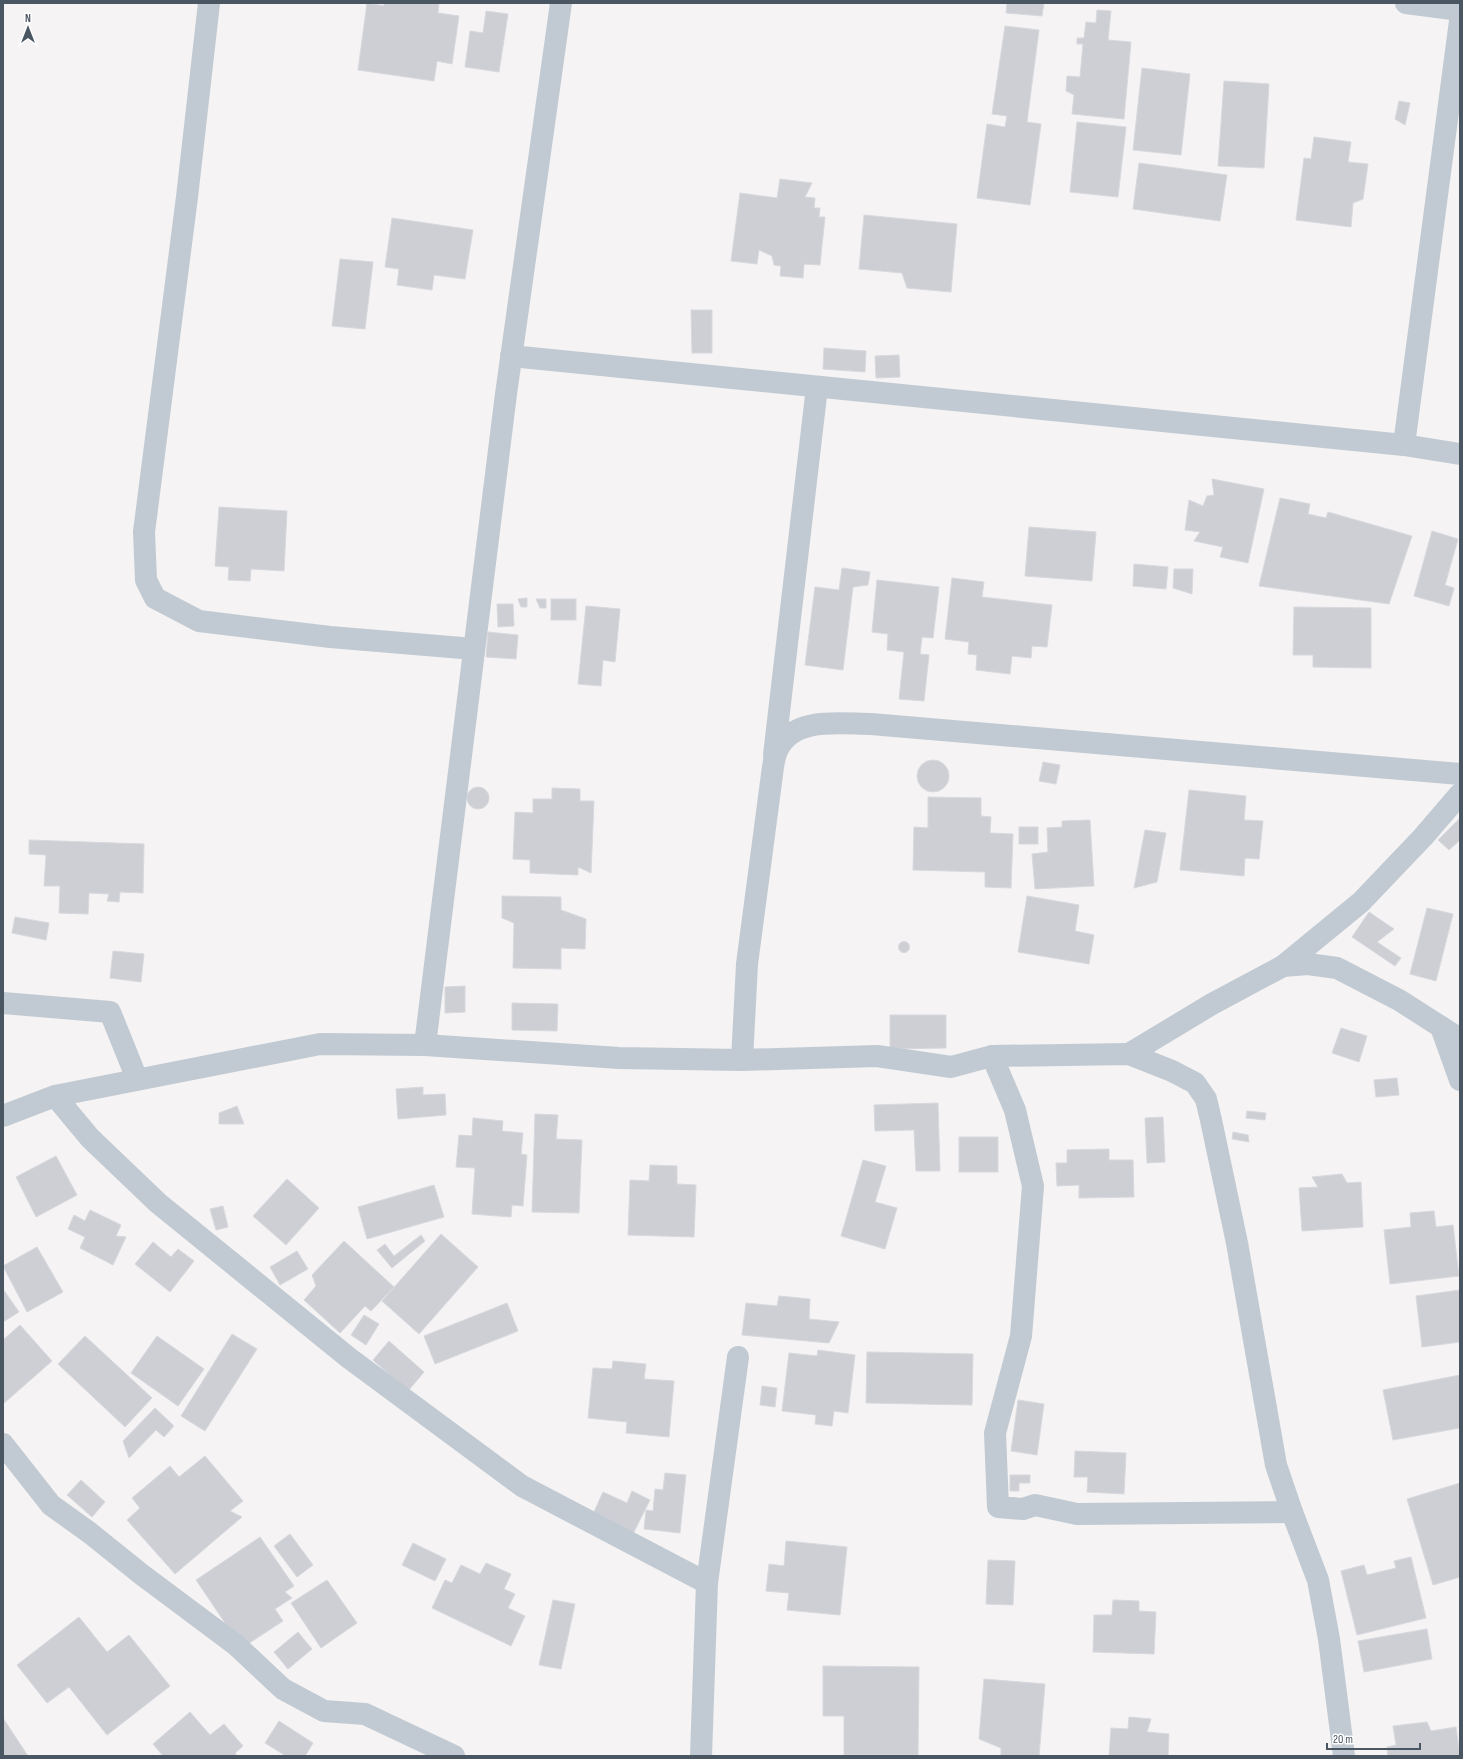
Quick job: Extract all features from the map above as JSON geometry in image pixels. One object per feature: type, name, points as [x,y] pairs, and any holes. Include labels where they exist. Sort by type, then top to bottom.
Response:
[{"type":"street","points":[[209,3],[187,197],[144,532],[146,580],[155,598],[199,621],[330,637],[474,648]]},
{"type":"street","points":[[425,1045],[511,356],[561,3]]},
{"type":"street","points":[[1406,3],[1460,10]]},
{"type":"street","points":[[1404,445],[1460,21]]},
{"type":"street","points":[[511,356],[1404,445],[1460,454]]},
{"type":"street","points":[[742,1060],[747,964],[773,767],[817,387]]},
{"type":"street","points":[[773,767],[778,749],[783,742],[799,729],[824,724],[855,724],[1460,774]]},
{"type":"street","points":[[1129,1054],[1212,1004],[1283,966],[1361,902],[1423,837],[1460,794]]},
{"type":"street","points":[[1283,966],[1308,964],[1337,968],[1399,1000],[1460,1039]]},
{"type":"street","points":[[3,1003],[110,1012],[137,1079]]},
{"type":"street","points":[[1441,1027],[1460,1080]]},
{"type":"street","points":[[3,1116],[55,1096],[320,1044],[425,1045],[619,1058],[742,1060],[877,1056],[950,1067],[992,1056],[1129,1054],[1172,1071],[1195,1083],[1206,1099],[1238,1243],[1276,1465],[1318,1580],[1329,1639],[1344,1756]]},
{"type":"street","points":[[992,1056],[1015,1110],[1033,1186],[1021,1336],[995,1433],[998,1507],[1023,1509],[1035,1505],[1077,1514],[1292,1512]]},
{"type":"street","points":[[55,1096],[90,1138],[158,1203],[349,1358],[522,1486],[707,1583]]},
{"type":"street","points":[[701,1756],[707,1583],[738,1357]]},
{"type":"street","points":[[3,1444],[51,1505],[90,1532],[141,1574],[236,1645],[284,1689],[324,1711],[365,1714],[454,1756]]},
{"type":"building","points":[[367,3],[384,6],[384,3],[439,3],[438,13],[459,16],[452,64],[437,61],[434,81],[358,70]]},
{"type":"building","points":[[1007,3],[1044,3],[1042,16],[1006,13]]},
{"type":"building","points":[[1097,10],[1111,11],[1108,40],[1131,42],[1124,119],[1072,114],[1074,95],[1066,91],[1067,76],[1080,77],[1083,44],[1077,44],[1077,38],[1084,38],[1086,22],[1096,23]]},
{"type":"building","points":[[486,11],[508,14],[499,72],[465,67],[470,31],[483,33]]},
{"type":"building","points":[[1005,26],[1039,30],[1027,122],[1041,124],[1030,205],[977,198],[987,124],[1005,127],[1007,116],[992,114]]},
{"type":"building","points":[[1142,68],[1190,74],[1181,155],[1133,150]]},
{"type":"building","points":[[1224,81],[1269,84],[1264,168],[1218,166]]},
{"type":"building","points":[[1399,101],[1410,103],[1405,125],[1395,119]]},
{"type":"building","points":[[1077,122],[1126,127],[1118,197],[1070,192]]},
{"type":"building","points":[[1314,137],[1351,142],[1348,162],[1368,164],[1363,199],[1353,203],[1351,227],[1296,220],[1304,158],[1311,159]]},
{"type":"building","points":[[1139,163],[1227,175],[1220,221],[1133,209]]},
{"type":"building","points":[[780,179],[812,183],[805,197],[815,198],[814,208],[820,208],[819,217],[825,217],[820,265],[804,264],[803,278],[780,276],[781,266],[774,265],[772,256],[759,250],[757,264],[731,261],[740,193],[777,198]]},
{"type":"building","points":[[864,215],[957,224],[951,292],[907,288],[902,273],[859,269]]},
{"type":"building","points":[[392,218],[473,230],[465,279],[434,275],[432,290],[397,285],[399,269],[385,267]]},
{"type":"building","points":[[340,259],[373,262],[365,329],[332,326]]},
{"type":"building","points":[[691,310],[712,310],[712,353],[692,353]]},
{"type":"building","points":[[824,348],[866,351],[865,372],[823,369]]},
{"type":"building","points":[[899,355],[900,377],[876,378],[875,356]]},
{"type":"building","points":[[1212,479],[1264,489],[1248,563],[1220,557],[1223,547],[1194,541],[1200,532],[1185,530],[1189,500],[1203,506],[1207,496],[1214,495]]},
{"type":"building","points":[[1280,498],[1310,504],[1308,514],[1326,518],[1328,512],[1412,536],[1389,604],[1259,586]]},
{"type":"building","points":[[219,507],[287,511],[284,571],[251,569],[250,581],[228,580],[229,567],[215,566]]},
{"type":"building","points":[[1029,527],[1096,532],[1092,581],[1025,576]]},
{"type":"building","points":[[1432,531],[1458,539],[1445,585],[1454,588],[1449,606],[1414,596]]},
{"type":"building","points":[[1134,564],[1168,567],[1166,589],[1133,586]]},
{"type":"building","points":[[842,568],[870,572],[868,585],[853,587],[843,670],[805,665],[815,587],[839,590]]},
{"type":"building","points":[[1174,569],[1193,569],[1192,594],[1173,588]]},
{"type":"building","points":[[952,578],[984,582],[982,597],[1052,605],[1047,647],[1032,646],[1031,658],[1012,656],[1010,674],[976,670],[977,655],[968,654],[969,642],[945,639]]},
{"type":"building","points":[[877,580],[939,587],[933,638],[922,637],[920,654],[929,655],[924,701],[899,699],[904,652],[887,650],[888,634],[872,632]]},
{"type":"building","points":[[527,598],[527,607],[521,607],[518,599]]},
{"type":"building","points":[[536,599],[546,599],[546,608],[540,608]]},
{"type":"building","points":[[551,599],[576,599],[576,620],[551,620]]},
{"type":"building","points":[[497,604],[513,604],[514,626],[498,627]]},
{"type":"building","points":[[586,606],[620,609],[615,662],[603,660],[601,686],[578,684]]},
{"type":"building","points":[[1294,607],[1371,608],[1371,668],[1313,667],[1313,655],[1293,655]]},
{"type":"building","points":[[488,632],[518,635],[516,659],[486,657]]},
{"type":"building","points":[[930,760],[936,760],[945,764],[949,776],[945,788],[936,792],[930,792],[921,788],[917,779],[917,773],[921,764]]},
{"type":"building","points":[[1043,762],[1060,765],[1056,784],[1039,781]]},
{"type":"building","points":[[478,787],[486,790],[489,798],[486,806],[478,809],[470,806],[467,798],[470,790]]},
{"type":"building","points":[[552,788],[580,789],[580,801],[594,801],[591,873],[578,867],[578,875],[530,873],[530,860],[513,859],[515,812],[533,813],[533,799],[552,799]]},
{"type":"building","points":[[1189,790],[1246,796],[1244,820],[1263,821],[1259,859],[1245,858],[1244,876],[1180,870]]},
{"type":"building","points":[[928,797],[981,798],[981,816],[991,817],[990,833],[1013,834],[1011,888],[985,887],[985,872],[913,870],[914,827],[928,828]]},
{"type":"building","points":[[1460,818],[1460,840],[1449,850],[1438,840]]},
{"type":"building","points":[[1090,820],[1094,886],[1035,889],[1032,854],[1048,852],[1047,828],[1062,827],[1062,821]]},
{"type":"building","points":[[1019,827],[1038,827],[1038,844],[1019,844]]},
{"type":"building","points":[[1145,830],[1166,833],[1157,882],[1134,888]]},
{"type":"building","points":[[29,840],[144,844],[143,893],[120,892],[119,902],[107,901],[109,894],[89,893],[88,914],[59,913],[60,886],[44,886],[46,855],[29,854]]},
{"type":"building","points":[[502,896],[561,897],[561,910],[586,919],[585,949],[561,948],[561,969],[513,968],[514,923],[502,918]]},
{"type":"building","points":[[1027,896],[1079,905],[1075,931],[1094,935],[1089,964],[1018,952]]},
{"type":"building","points":[[1427,908],[1453,914],[1436,981],[1410,974]]},
{"type":"building","points":[[1369,912],[1394,929],[1377,942],[1401,958],[1395,966],[1352,937]]},
{"type":"building","points":[[15,917],[49,923],[46,940],[12,933]]},
{"type":"building","points":[[904,941],[908,943],[910,947],[908,951],[904,953],[900,951],[898,947],[900,943]]},
{"type":"building","points":[[113,951],[144,954],[141,982],[110,978]]},
{"type":"building","points":[[465,986],[465,1012],[445,1013],[445,987]]},
{"type":"building","points":[[512,1003],[558,1004],[557,1031],[512,1030]]},
{"type":"building","points":[[890,1015],[946,1015],[946,1048],[890,1049]]},
{"type":"building","points":[[1341,1028],[1367,1036],[1359,1062],[1332,1053]]},
{"type":"building","points":[[1397,1078],[1399,1095],[1376,1097],[1374,1080]]},
{"type":"building","points":[[423,1087],[423,1095],[445,1094],[446,1115],[398,1119],[396,1089]]},
{"type":"building","points":[[938,1103],[940,1171],[916,1171],[914,1130],[875,1131],[874,1105]]},
{"type":"building","points":[[237,1106],[244,1124],[219,1124],[219,1113]]},
{"type":"building","points":[[1247,1111],[1266,1113],[1265,1120],[1246,1118]]},
{"type":"building","points":[[535,1114],[558,1115],[556,1139],[582,1140],[579,1213],[532,1212]]},
{"type":"building","points":[[1163,1117],[1165,1162],[1147,1163],[1145,1118]]},
{"type":"building","points":[[473,1118],[503,1121],[502,1131],[523,1133],[521,1154],[527,1155],[523,1206],[512,1205],[511,1217],[472,1214],[475,1168],[456,1167],[459,1135],[472,1136]]},
{"type":"building","points":[[1233,1132],[1248,1135],[1249,1142],[1232,1139]]},
{"type":"building","points":[[959,1137],[998,1137],[998,1172],[959,1172]]},
{"type":"building","points":[[1109,1149],[1109,1160],[1133,1160],[1134,1197],[1079,1198],[1079,1185],[1057,1186],[1056,1163],[1067,1163],[1067,1150]]},
{"type":"building","points":[[56,1156],[77,1195],[36,1217],[16,1177]]},
{"type":"building","points":[[863,1160],[886,1166],[875,1202],[897,1208],[885,1249],[841,1236]]},
{"type":"building","points":[[650,1165],[677,1166],[677,1184],[696,1185],[694,1237],[628,1235],[630,1180],[649,1181]]},
{"type":"building","points":[[1342,1174],[1347,1183],[1361,1182],[1363,1227],[1302,1231],[1299,1188],[1318,1187],[1312,1177]]},
{"type":"building","points":[[287,1179],[319,1208],[286,1245],[253,1216]]},
{"type":"building","points":[[434,1185],[444,1217],[367,1239],[358,1207]]},
{"type":"building","points":[[223,1206],[228,1227],[216,1230],[210,1209]]},
{"type":"building","points":[[90,1210],[121,1225],[116,1236],[126,1237],[113,1265],[80,1248],[85,1237],[68,1229],[74,1215],[85,1221]]},
{"type":"building","points":[[1434,1211],[1436,1227],[1453,1225],[1459,1276],[1390,1284],[1384,1230],[1411,1227],[1410,1213]]},
{"type":"building","points":[[441,1234],[478,1267],[419,1334],[382,1301]]},
{"type":"building","points":[[421,1235],[425,1241],[392,1268],[377,1250],[385,1244],[394,1256]]},
{"type":"building","points":[[344,1241],[394,1287],[371,1311],[365,1306],[340,1333],[304,1300],[316,1286],[312,1275]]},
{"type":"building","points":[[153,1242],[171,1257],[178,1249],[194,1261],[170,1292],[135,1264]]},
{"type":"building","points":[[37,1247],[63,1292],[27,1312],[3,1266]]},
{"type":"building","points":[[297,1251],[308,1269],[280,1285],[270,1267]]},
{"type":"building","points":[[3,1289],[19,1312],[3,1322]]},
{"type":"building","points":[[1460,1290],[1460,1342],[1422,1347],[1416,1296]]},
{"type":"building","points":[[779,1296],[810,1299],[809,1319],[839,1322],[829,1343],[742,1335],[746,1303],[777,1306]]},
{"type":"building","points":[[507,1303],[518,1331],[435,1364],[424,1336]]},
{"type":"building","points":[[364,1315],[379,1324],[366,1345],[351,1335]]},
{"type":"building","points":[[20,1325],[52,1361],[3,1404],[3,1340]]},
{"type":"building","points":[[232,1334],[257,1349],[205,1431],[181,1416]]},
{"type":"building","points":[[85,1336],[152,1398],[125,1427],[58,1364]]},
{"type":"building","points":[[157,1336],[204,1369],[178,1406],[131,1373]]},
{"type":"building","points":[[389,1341],[424,1372],[408,1391],[373,1360]]},
{"type":"building","points":[[818,1350],[855,1355],[848,1413],[834,1411],[832,1426],[815,1424],[816,1415],[782,1411],[789,1353],[817,1356]]},
{"type":"building","points":[[867,1352],[973,1354],[972,1405],[866,1403]]},
{"type":"building","points":[[613,1361],[646,1364],[644,1379],[674,1381],[669,1437],[626,1433],[627,1422],[588,1418],[593,1368],[612,1369]]},
{"type":"building","points":[[1460,1375],[1460,1428],[1393,1440],[1383,1390]]},
{"type":"building","points":[[762,1386],[777,1388],[775,1407],[760,1405]]},
{"type":"building","points":[[1018,1400],[1044,1404],[1037,1455],[1011,1451]]},
{"type":"building","points":[[155,1408],[174,1426],[164,1437],[156,1430],[129,1458],[123,1441]]},
{"type":"building","points":[[1075,1451],[1126,1453],[1124,1494],[1087,1492],[1088,1477],[1074,1477]]},
{"type":"building","points":[[205,1456],[243,1501],[230,1511],[242,1517],[175,1574],[127,1520],[140,1508],[132,1498],[170,1466],[179,1477]]},
{"type":"building","points":[[665,1473],[686,1475],[680,1533],[644,1529],[646,1510],[653,1511],[655,1489],[663,1490]]},
{"type":"building","points":[[1010,1475],[1030,1475],[1030,1483],[1019,1483],[1019,1491],[1010,1491]]},
{"type":"building","points":[[81,1480],[105,1502],[92,1517],[67,1495]]},
{"type":"building","points":[[1460,1483],[1460,1577],[1433,1585],[1407,1499]]},
{"type":"building","points":[[632,1491],[650,1500],[633,1534],[593,1514],[603,1492],[627,1503]]},
{"type":"building","points":[[290,1534],[313,1565],[297,1577],[274,1546]]},
{"type":"building","points":[[260,1537],[294,1586],[285,1592],[292,1598],[275,1609],[283,1621],[242,1648],[196,1580]]},
{"type":"building","points":[[786,1541],[847,1547],[840,1615],[787,1610],[789,1593],[766,1591],[769,1564],[784,1566]]},
{"type":"building","points":[[413,1543],[446,1559],[435,1581],[402,1565]]},
{"type":"building","points":[[1411,1557],[1426,1618],[1357,1635],[1341,1571],[1364,1565],[1367,1575],[1396,1568],[1394,1561]]},
{"type":"building","points":[[988,1560],[1015,1561],[1013,1605],[986,1604]]},
{"type":"building","points":[[486,1563],[511,1574],[504,1589],[515,1594],[508,1608],[525,1616],[511,1646],[432,1608],[445,1580],[452,1583],[461,1565],[480,1574]]},
{"type":"building","points":[[327,1580],[357,1623],[321,1648],[291,1603]]},
{"type":"building","points":[[553,1600],[575,1604],[561,1669],[539,1665]]},
{"type":"building","points":[[1113,1600],[1139,1601],[1139,1611],[1156,1612],[1154,1654],[1093,1652],[1094,1615],[1112,1615]]},
{"type":"building","points":[[79,1617],[107,1652],[129,1635],[170,1686],[107,1735],[69,1687],[47,1703],[17,1665]]},
{"type":"building","points":[[1427,1629],[1432,1659],[1364,1672],[1358,1641]]},
{"type":"building","points":[[298,1632],[312,1649],[288,1669],[274,1652]]},
{"type":"building","points":[[823,1666],[919,1667],[918,1755],[844,1755],[844,1716],[823,1716]]},
{"type":"building","points":[[984,1679],[1045,1684],[1039,1756],[1001,1756],[1001,1748],[979,1739]]},
{"type":"building","points":[[190,1712],[210,1735],[224,1724],[243,1746],[235,1753],[237,1756],[163,1756],[153,1744]]},
{"type":"building","points":[[1129,1717],[1151,1719],[1147,1732],[1169,1734],[1168,1756],[1109,1756],[1111,1728],[1128,1729]]},
{"type":"building","points":[[3,1718],[28,1756],[3,1756]]},
{"type":"building","points":[[279,1721],[313,1743],[305,1756],[286,1756],[265,1743]]},
{"type":"building","points":[[1427,1722],[1431,1731],[1456,1727],[1460,1756],[1388,1756],[1387,1747],[1396,1745],[1393,1726]]}]
